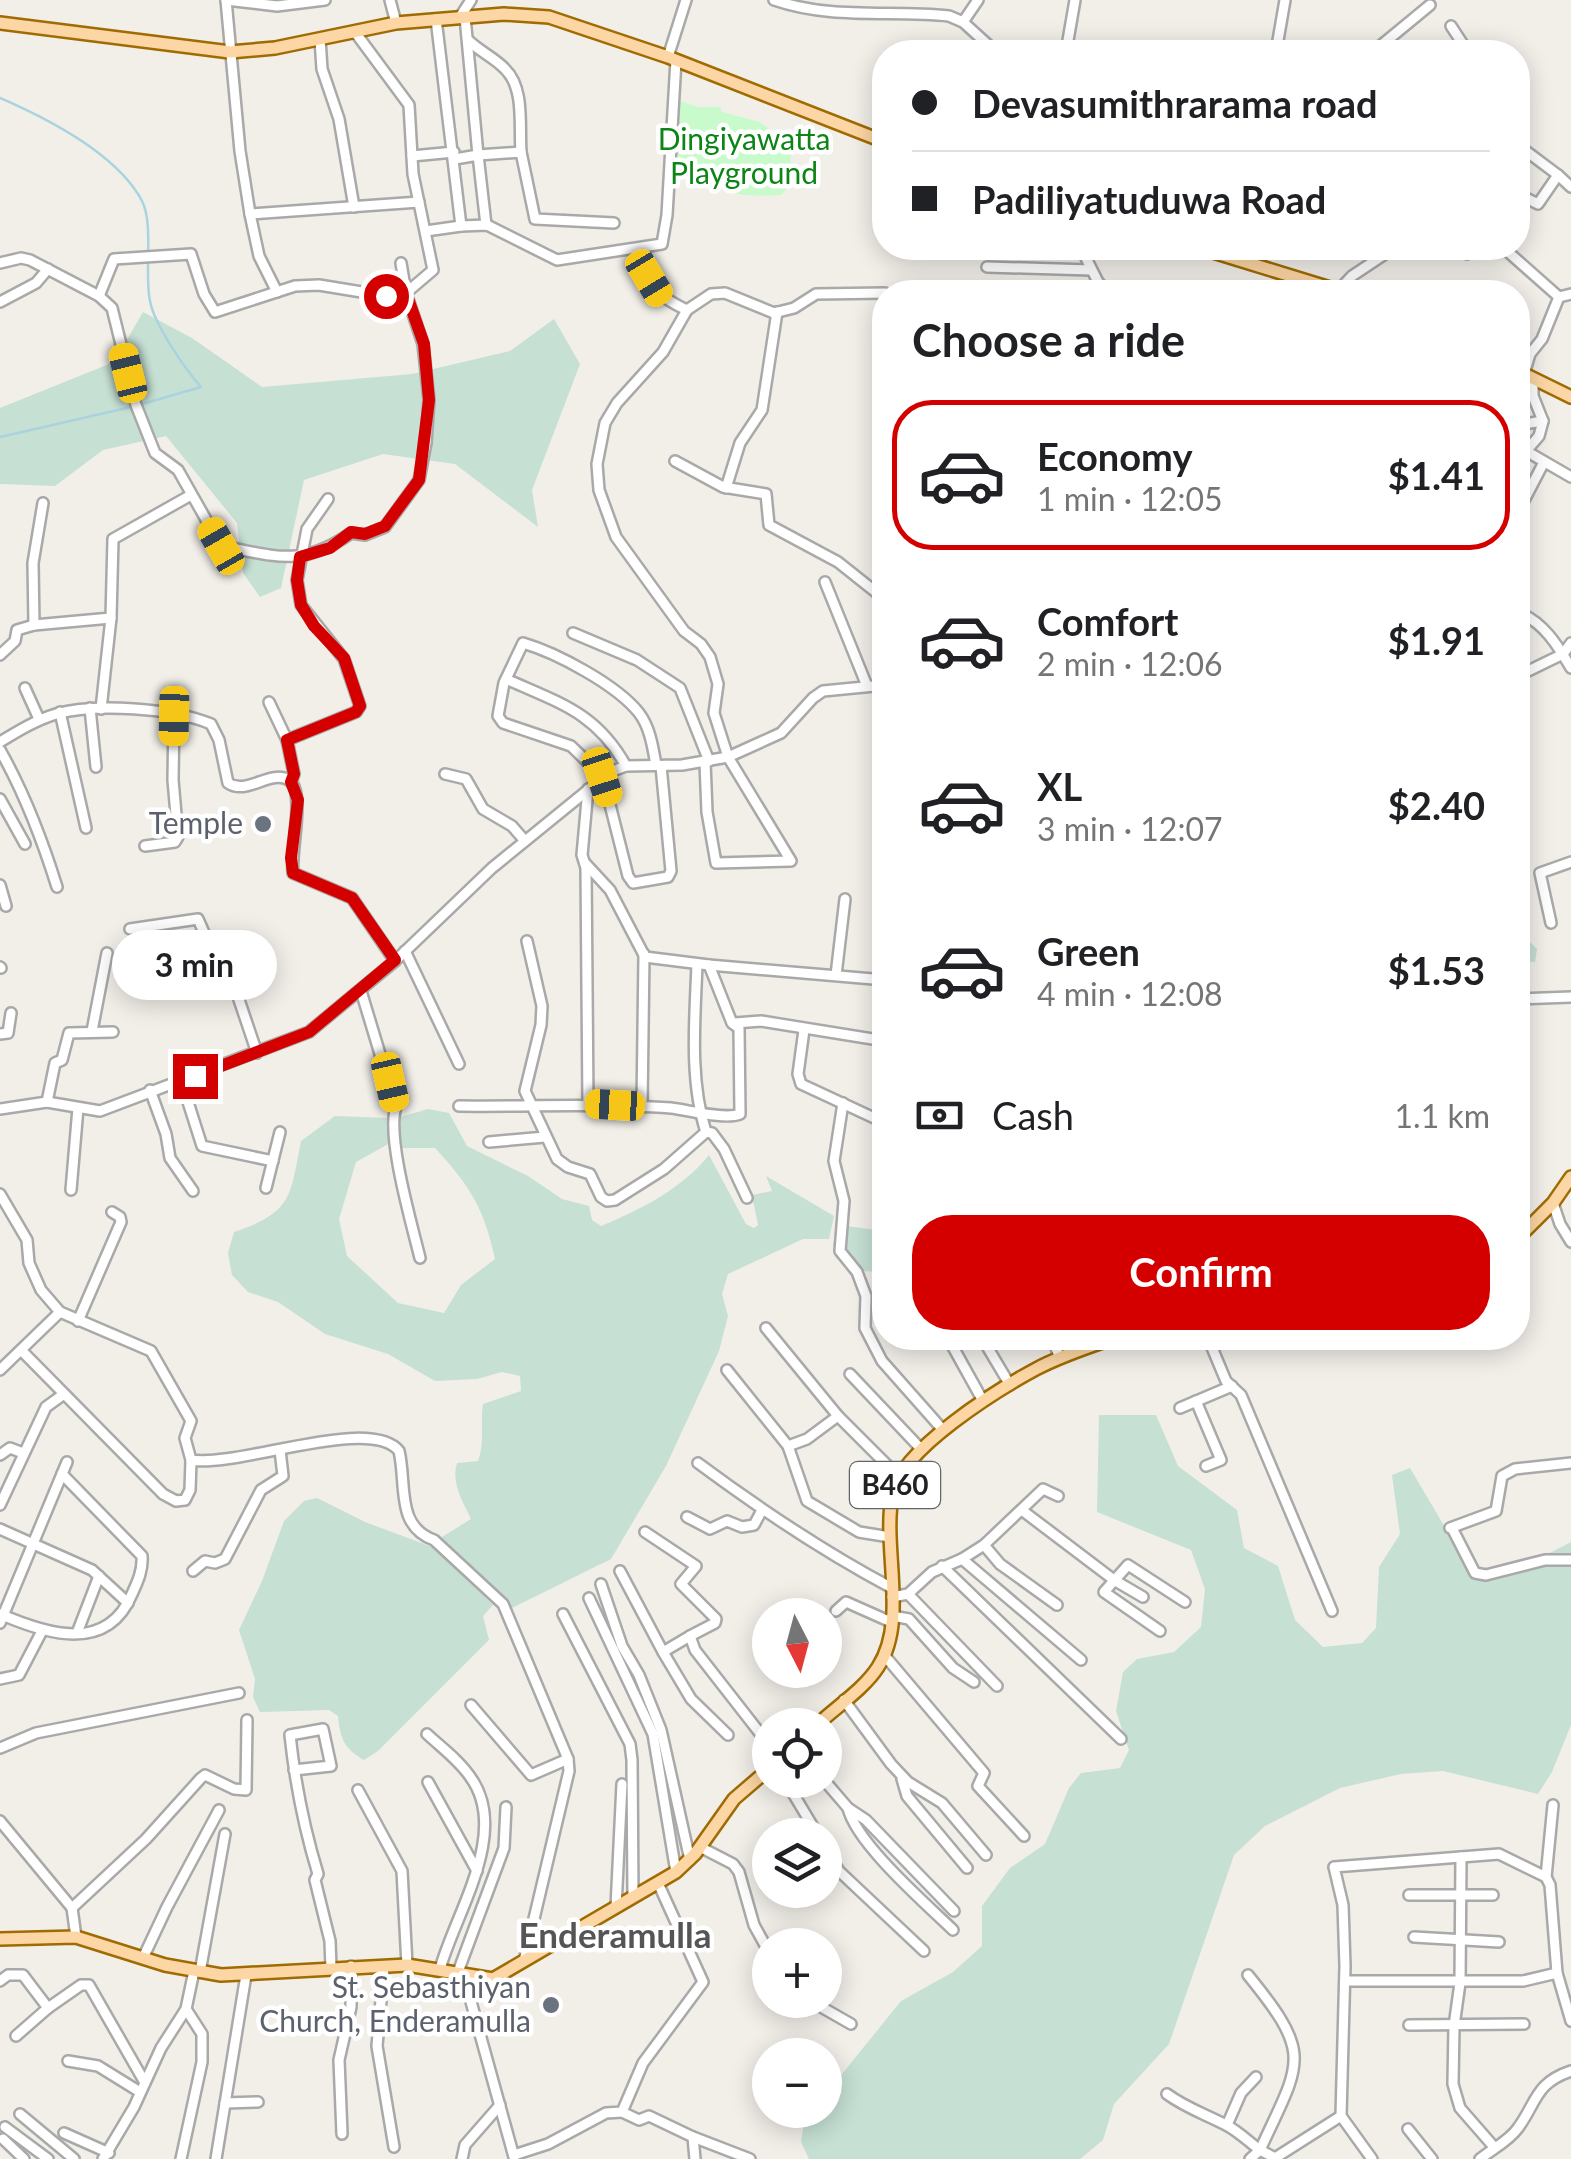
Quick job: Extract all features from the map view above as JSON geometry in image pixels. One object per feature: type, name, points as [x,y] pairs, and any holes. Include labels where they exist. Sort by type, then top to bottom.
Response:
[{"type":"main road","points":[[0,22],[230,52],[396,23],[504,14],[549,17],[672,59],[872,137]]},
{"type":"main road","points":[[1238,260],[1302,280]]},
{"type":"main road","points":[[1530,377],[1571,397]]},
{"type":"main road","points":[[1530,1226],[1571,1177]]},
{"type":"main road","name":"B460","points":[[885,1656],[892,1619],[890,1537],[898,1476],[943,1430],[983,1402],[1010,1384],[1082,1350]]},
{"type":"main road","points":[[835,1708],[876,1672],[885,1656]]},
{"type":"main road","points":[[0,1939],[76,1937],[197,1972],[246,1975],[351,1966],[408,1966],[493,1979],[676,1872],[690,1860],[734,1800],[752,1784]]},
{"type":"street","points":[[278,292],[259,256],[250,214],[226,0],[276,6],[325,0]]},
{"type":"street","points":[[390,0],[396,23]]},
{"type":"street","points":[[471,0],[463,17],[486,226]]},
{"type":"street","points":[[426,231],[486,226],[557,260],[662,244],[667,216],[672,59],[686,0]]},
{"type":"street","points":[[774,0],[825,12],[868,16],[923,14],[964,22],[983,40]]},
{"type":"street","points":[[964,22],[978,0]]},
{"type":"street","points":[[1068,40],[1075,0]]},
{"type":"street","points":[[1278,40],[1286,0]]},
{"type":"street","points":[[1388,40],[1430,5]]},
{"type":"street","points":[[436,19],[461,226]]},
{"type":"street","points":[[1452,26],[1461,40]]},
{"type":"street","points":[[99,296],[114,259],[176,253],[191,254],[204,294],[215,312],[295,286],[319,285],[386,296],[406,293],[433,270],[412,156],[408,105],[355,32]]},
{"type":"street","points":[[320,39],[322,69],[339,120],[354,207]]},
{"type":"street","points":[[468,40],[484,56],[504,66],[516,83],[521,152],[535,219],[614,223]]},
{"type":"street","points":[[412,156],[521,152]]},
{"type":"street","points":[[1530,154],[1571,187]]},
{"type":"street","points":[[1530,200],[1538,204],[1558,175]]},
{"type":"street","points":[[250,214],[419,202]]},
{"type":"street","points":[[644,248],[649,278],[661,298],[686,310]]},
{"type":"street","points":[[0,263],[21,258],[99,296],[112,308],[136,406],[155,453],[172,462],[221,546],[293,559],[330,548],[351,532],[365,534],[385,526],[419,480],[429,400],[424,344],[406,293],[401,263]]},
{"type":"street","points":[[1086,260],[1099,280]]},
{"type":"street","points":[[1349,280],[1376,260]]},
{"type":"street","points":[[1516,260],[1558,297]]},
{"type":"street","points":[[987,267],[1091,270]]},
{"type":"street","points":[[0,302],[36,283],[48,269]]},
{"type":"street","points":[[573,632],[637,660],[680,688],[707,762],[707,812],[716,863],[791,861],[728,757],[716,704],[718,684],[710,657],[684,630],[608,521],[598,477],[599,443],[617,403],[663,352],[686,310],[711,294],[725,293],[777,312],[794,308],[816,294],[872,293]]},
{"type":"street","points":[[1558,297],[1571,294]]},
{"type":"street","points":[[1530,363],[1558,297]]},
{"type":"street","points":[[726,488],[740,443],[762,410],[777,312]]},
{"type":"street","points":[[1530,388],[1544,421],[1530,446]]},
{"type":"street","points":[[1530,423],[1544,421]]},
{"type":"street","points":[[1530,453],[1571,477]]},
{"type":"street","points":[[675,461],[726,488],[766,494],[768,525],[838,562],[872,589]]},
{"type":"street","points":[[1530,489],[1544,462]]},
{"type":"street","points":[[96,767],[96,709],[111,618],[113,539],[191,495]]},
{"type":"street","points":[[287,740],[356,712],[360,706],[344,658],[314,626],[301,605],[297,580],[307,529],[328,499]]},
{"type":"street","points":[[34,625],[34,563],[42,503]]},
{"type":"street","points":[[825,582],[867,686]]},
{"type":"street","points":[[0,656],[14,641],[17,630],[111,618]]},
{"type":"street","points":[[1530,619],[1539,624],[1571,668]]},
{"type":"street","points":[[524,643],[552,654],[620,694],[640,714],[658,766],[671,871],[668,877],[639,884],[628,876],[602,777],[571,746],[503,723],[498,716],[506,679],[524,643]]},
{"type":"street","points":[[1530,670],[1563,654],[1571,643]]},
{"type":"street","points":[[506,679],[587,716],[604,731],[626,766]]},
{"type":"street","points":[[0,1109],[47,1102],[100,1111],[309,1032],[395,960],[492,868],[602,777],[626,766],[707,762],[728,757],[781,734],[817,694],[835,688],[872,685]]},
{"type":"street","points":[[25,688],[38,720]]},
{"type":"street","points":[[270,702],[287,740],[294,774],[291,782],[298,800],[291,858],[293,873],[352,898],[395,960]]},
{"type":"street","points":[[0,742],[60,712],[96,709],[174,716],[205,721],[215,728],[232,787],[277,778],[291,782]]},
{"type":"street","points":[[60,712],[86,828]]},
{"type":"street","points":[[145,846],[175,842],[178,837],[173,780],[174,716]]},
{"type":"street","points":[[0,750],[21,786],[57,887]]},
{"type":"street","points":[[445,774],[466,779],[483,809],[512,826],[525,842]]},
{"type":"street","points":[[588,789],[584,862],[588,1104]]},
{"type":"street","points":[[0,799],[26,844]]},
{"type":"street","points":[[584,862],[610,890],[644,954],[642,1106]]},
{"type":"street","points":[[1551,923],[1540,873],[1571,862]]},
{"type":"street","points":[[0,885],[6,906]]},
{"type":"street","points":[[836,975],[846,899]]},
{"type":"street","points":[[130,930],[198,919],[217,962],[229,970],[257,1053]]},
{"type":"street","points":[[527,941],[542,1006],[525,1092],[557,1159],[590,1174],[601,1197],[614,1200],[664,1169],[706,1132]]},
{"type":"street","points":[[405,951],[459,1064]]},
{"type":"street","points":[[92,1032],[106,953]]},
{"type":"street","points":[[644,954],[696,964],[872,979]]},
{"type":"street","points":[[696,964],[699,1110],[706,1132]]},
{"type":"street","points":[[459,1106],[588,1104],[699,1110],[732,1117],[740,1114],[739,1028],[732,1023],[710,965]]},
{"type":"street","points":[[360,991],[396,1107],[392,1120],[394,1141],[420,1258]]},
{"type":"street","points":[[1530,998],[1571,997]]},
{"type":"street","points":[[0,1034],[8,1033],[11,1014]]},
{"type":"street","points":[[732,1023],[761,1021],[872,1038]]},
{"type":"street","points":[[804,1030],[798,1074],[801,1084],[872,1116]]},
{"type":"street","points":[[47,1102],[51,1072],[55,1063],[62,1060],[69,1034],[113,1032]]},
{"type":"street","points":[[182,1080],[202,1146],[273,1161]]},
{"type":"street","points":[[150,1090],[170,1158],[193,1190]]},
{"type":"street","points":[[843,1102],[834,1161],[844,1200],[840,1251],[857,1272],[866,1296],[865,1328],[872,1342]]},
{"type":"street","points":[[71,1190],[78,1108]]},
{"type":"street","points":[[266,1188],[280,1132]]},
{"type":"street","points":[[706,1132],[712,1133],[724,1149],[747,1198]]},
{"type":"street","points":[[490,1142],[546,1137]]},
{"type":"street","points":[[0,1194],[28,1240],[34,1280],[60,1312],[151,1351],[191,1422],[184,1438],[191,1460],[190,1490],[185,1500],[176,1501],[163,1494],[21,1350]]},
{"type":"street","points":[[1553,1203],[1571,1242]]},
{"type":"street","points":[[78,1321],[121,1222],[112,1212]]},
{"type":"street","points":[[0,1370],[60,1312]]},
{"type":"street","points":[[766,1328],[838,1416],[898,1476]]},
{"type":"street","points":[[876,1350],[943,1430]]},
{"type":"street","points":[[955,1350],[983,1402]]},
{"type":"street","points":[[989,1350],[1010,1384]]},
{"type":"street","points":[[1057,1350],[1060,1358]]},
{"type":"street","points":[[1212,1350],[1218,1368],[1241,1394],[1332,1610]]},
{"type":"street","points":[[727,1370],[788,1446],[807,1500],[814,1508],[860,1532],[890,1537]]},
{"type":"street","points":[[850,1374],[922,1450]]},
{"type":"street","points":[[1180,1408],[1232,1386]]},
{"type":"street","points":[[0,1505],[46,1406],[64,1394]]},
{"type":"street","points":[[1196,1401],[1221,1460],[1206,1466]]},
{"type":"street","points":[[788,1446],[807,1439],[838,1416]]},
{"type":"street","points":[[191,1460],[280,1450],[339,1438],[370,1438],[396,1445],[404,1469],[404,1500],[410,1524],[434,1540],[503,1604],[570,1771],[524,1961]]},
{"type":"street","points":[[0,1455],[10,1448],[23,1452]]},
{"type":"street","points":[[193,1571],[205,1561],[224,1560],[261,1490],[283,1476],[280,1450]]},
{"type":"street","points":[[62,1474],[142,1556],[143,1568],[128,1603],[114,1623],[77,1634],[42,1631],[1,1617],[67,1462]]},
{"type":"street","points":[[698,1463],[848,1565],[892,1592],[908,1594],[997,1686]]},
{"type":"street","points":[[1571,1463],[1515,1470],[1502,1476],[1496,1511],[1451,1528],[1475,1573],[1486,1575],[1544,1560],[1571,1560]]},
{"type":"street","points":[[908,1594],[942,1566],[984,1545],[1043,1490],[1058,1496]]},
{"type":"street","points":[[687,1516],[710,1529],[726,1521],[742,1527],[754,1526],[762,1510]]},
{"type":"street","points":[[1024,1511],[1142,1597]]},
{"type":"street","points":[[0,1529],[92,1570],[128,1603]]},
{"type":"street","points":[[645,1532],[696,1566],[680,1584],[716,1618],[663,1652]]},
{"type":"street","points":[[984,1545],[1000,1564],[1057,1605]]},
{"type":"street","points":[[962,1559],[1081,1660]]},
{"type":"street","points":[[1160,1631],[1104,1592],[1128,1565],[1185,1602]]},
{"type":"street","points":[[942,1566],[1121,1739]]},
{"type":"street","points":[[620,1570],[691,1699],[728,1735]]},
{"type":"street","points":[[77,1634],[99,1576]]},
{"type":"street","points":[[601,1584],[622,1646],[639,1675],[661,1730],[690,1860]]},
{"type":"street","points":[[588,1598],[652,1734],[676,1872]]},
{"type":"street","points":[[842,1606],[846,1602],[892,1619],[909,1619],[953,1668],[974,1682]]},
{"type":"street","points":[[562,1614],[630,1744],[633,1897]]},
{"type":"street","points":[[0,1679],[19,1675],[42,1631]]},
{"type":"street","points":[[690,1636],[695,1650],[752,1723]]},
{"type":"street","points":[[885,1656],[984,1773],[978,1786],[1024,1836]]},
{"type":"street","points":[[0,1747],[36,1733],[239,1693]]},
{"type":"street","points":[[844,1700],[900,1774],[942,1803],[986,1855]]},
{"type":"street","points":[[471,1705],[530,1775],[568,1759]]},
{"type":"street","points":[[72,1908],[146,1839],[205,1775],[234,1789],[246,1790],[248,1720]]},
{"type":"street","points":[[294,1770],[331,1766],[323,1729],[290,1734],[294,1770],[306,1832],[318,1874],[315,1880],[330,1941],[332,1968]]},
{"type":"street","points":[[428,1734],[469,1774],[477,1787],[485,1824],[477,1871],[440,1969]]},
{"type":"street","points":[[900,1774],[907,1796],[967,1868]]},
{"type":"street","points":[[428,1782],[477,1871]]},
{"type":"street","points":[[616,1906],[622,1784]]},
{"type":"street","points":[[358,1790],[402,1871],[408,1966]]},
{"type":"street","points":[[839,1798],[880,1858],[953,1930]]},
{"type":"street","points":[[1553,1804],[1546,1877],[1550,1885],[1557,1973],[1571,2021]]},
{"type":"street","points":[[458,1972],[504,1848],[506,1807]]},
{"type":"street","points":[[848,1808],[866,1820],[954,1911]]},
{"type":"street","points":[[143,1958],[219,1810]]},
{"type":"street","points":[[0,1821],[72,1908],[76,1937]]},
{"type":"street","points":[[107,2154],[186,2009],[225,1834]]},
{"type":"street","points":[[700,1847],[733,1864],[739,1872],[756,1928]]},
{"type":"street","points":[[1372,2159],[1341,2116],[1343,1905],[1334,1867],[1499,1854],[1546,1877]]},
{"type":"street","points":[[1461,1857],[1460,1982],[1453,2084],[1460,2108],[1494,2147]]},
{"type":"street","points":[[842,1873],[924,1951]]},
{"type":"street","points":[[622,2112],[643,2063],[703,1982],[658,1883]]},
{"type":"street","points":[[1409,1895],[1494,1894]]},
{"type":"street","points":[[1414,1937],[1499,1942]]},
{"type":"street","points":[[342,2134],[339,2060],[352,2007],[351,1966]]},
{"type":"street","points":[[384,1966],[377,2046],[394,2147]]},
{"type":"street","points":[[1345,1981],[1522,1980],[1557,1973]]},
{"type":"street","points":[[0,1981],[8,1975],[23,1976],[48,2008]]},
{"type":"street","points":[[216,2159],[246,1975]]},
{"type":"street","points":[[1248,1975],[1289,2030],[1295,2071],[1279,2113],[1260,2150],[1250,2159]]},
{"type":"street","points":[[476,1978],[470,1998],[515,2157],[606,2114],[622,2112],[639,2120],[649,2116],[750,2159]]},
{"type":"street","points":[[16,2036],[81,1984],[89,1986],[142,2087]]},
{"type":"street","points":[[181,2159],[202,2062],[202,2034],[186,2009]]},
{"type":"street","points":[[840,2018],[851,2024]]},
{"type":"street","points":[[1409,2025],[1524,2024]]},
{"type":"street","points":[[68,2060],[98,2066],[142,2087]]},
{"type":"street","points":[[1480,2159],[1518,2128],[1534,2096],[1558,2075],[1571,2070]]},
{"type":"street","points":[[1227,2125],[1241,2093],[1256,2077]]},
{"type":"street","points":[[1166,2094],[1188,2109],[1227,2125],[1274,2158],[1280,2158],[1341,2116]]},
{"type":"street","points":[[225,2103],[258,2102]]},
{"type":"street","points":[[462,2159],[465,2145],[500,2105]]},
{"type":"street","points":[[20,2114],[74,2159]]},
{"type":"street","points":[[5,2126],[48,2159]]},
{"type":"street","points":[[1408,2129],[1432,2159]]},
{"type":"street","points":[[64,2132],[120,2159]]},
{"type":"street","points":[[693,2137],[694,2159]]},
{"type":"street","points":[[2,2139],[24,2159]]},
{"type":"green space","name":"Dingiyawatta Playground","points":[[674,99],[698,107],[720,107],[722,112],[760,122],[791,147],[790,185],[781,195],[741,195],[722,188],[694,161],[671,151]]},
{"type":"green space","points":[[143,312],[192,338],[262,387],[412,374],[510,351],[554,319],[580,364],[532,490],[538,527],[455,464],[383,454],[304,480],[281,588],[260,597],[243,573],[237,523],[166,436],[103,450],[55,486],[0,484],[0,408],[114,362]]},
{"type":"green space","points":[[1530,942],[1537,949],[1535,962],[1530,962]]},
{"type":"green space","points":[[428,1109],[449,1113],[467,1146],[528,1176],[562,1199],[589,1206],[592,1220],[601,1226],[660,1197],[687,1178],[709,1155],[746,1224],[754,1228],[758,1225],[752,1195],[772,1191],[766,1176],[834,1216],[829,1239],[803,1239],[728,1274],[722,1294],[728,1316],[719,1351],[666,1466],[611,1559],[510,1609],[437,1540],[471,1519],[456,1484],[457,1463],[478,1461],[483,1404],[521,1391],[520,1376],[502,1372],[477,1379],[435,1381],[388,1354],[325,1334],[278,1302],[248,1292],[232,1275],[228,1253],[234,1232],[267,1217],[285,1200],[301,1141],[335,1116],[388,1118],[390,1143],[356,1162],[339,1219],[347,1256],[398,1303],[444,1313],[461,1285],[495,1259],[480,1211],[447,1162],[435,1148],[400,1148],[397,1118]]},
{"type":"green space","points":[[838,1225],[872,1229],[872,1272],[858,1271],[833,1245]]},
{"type":"green space","points":[[1099,1415],[1156,1415],[1178,1466],[1237,1510],[1244,1548],[1278,1566],[1295,1620],[1323,1647],[1362,1643],[1376,1628],[1379,1567],[1400,1534],[1392,1475],[1410,1468],[1469,1568],[1509,1569],[1571,1542],[1571,1725],[1552,1772],[1538,1794],[1443,1771],[1401,1774],[1340,1788],[1265,1826],[1234,1855],[1169,2044],[1114,2104],[1103,2140],[1080,2159],[809,2159],[801,2142],[803,2128],[842,2128],[842,2074],[901,2001],[953,1972],[982,1946],[982,1906],[1010,1868],[1045,1844],[1069,1788],[1081,1773],[1120,1768],[1129,1750],[1116,1711],[1123,1672],[1137,1659],[1174,1652],[1201,1627],[1205,1589],[1191,1550],[1097,1512]]},
{"type":"green space","points":[[317,1498],[365,1522],[435,1548],[493,1605],[483,1616],[489,1640],[378,1751],[364,1760],[348,1747],[338,1716],[329,1710],[260,1712],[253,1697],[255,1679],[239,1630],[284,1521],[304,1501]]},
{"type":"waterway","points":[[0,98],[79,139],[116,168],[142,201],[153,311],[171,346],[201,387],[139,405]]},
{"type":"waterway","points":[[0,437],[131,407]]},
{"type":"place","name":"Temple","points":[[263,824]]},
{"type":"place","name":"St. Sebasthiyan Church, Enderamulla","points":[[551,2005]]},
{"type":"district","name":"Enderamulla","points":[[615,1936]]},
{"type":"route","points":[[195,1076],[309,1032],[395,960],[352,898],[293,873],[291,858],[298,800],[291,782],[294,774],[287,740],[356,712],[360,706],[344,658],[314,626],[301,605],[297,580],[300,557],[330,548],[351,532],[365,534],[385,526],[419,480],[429,400],[424,344],[406,293],[386,296]]}]
